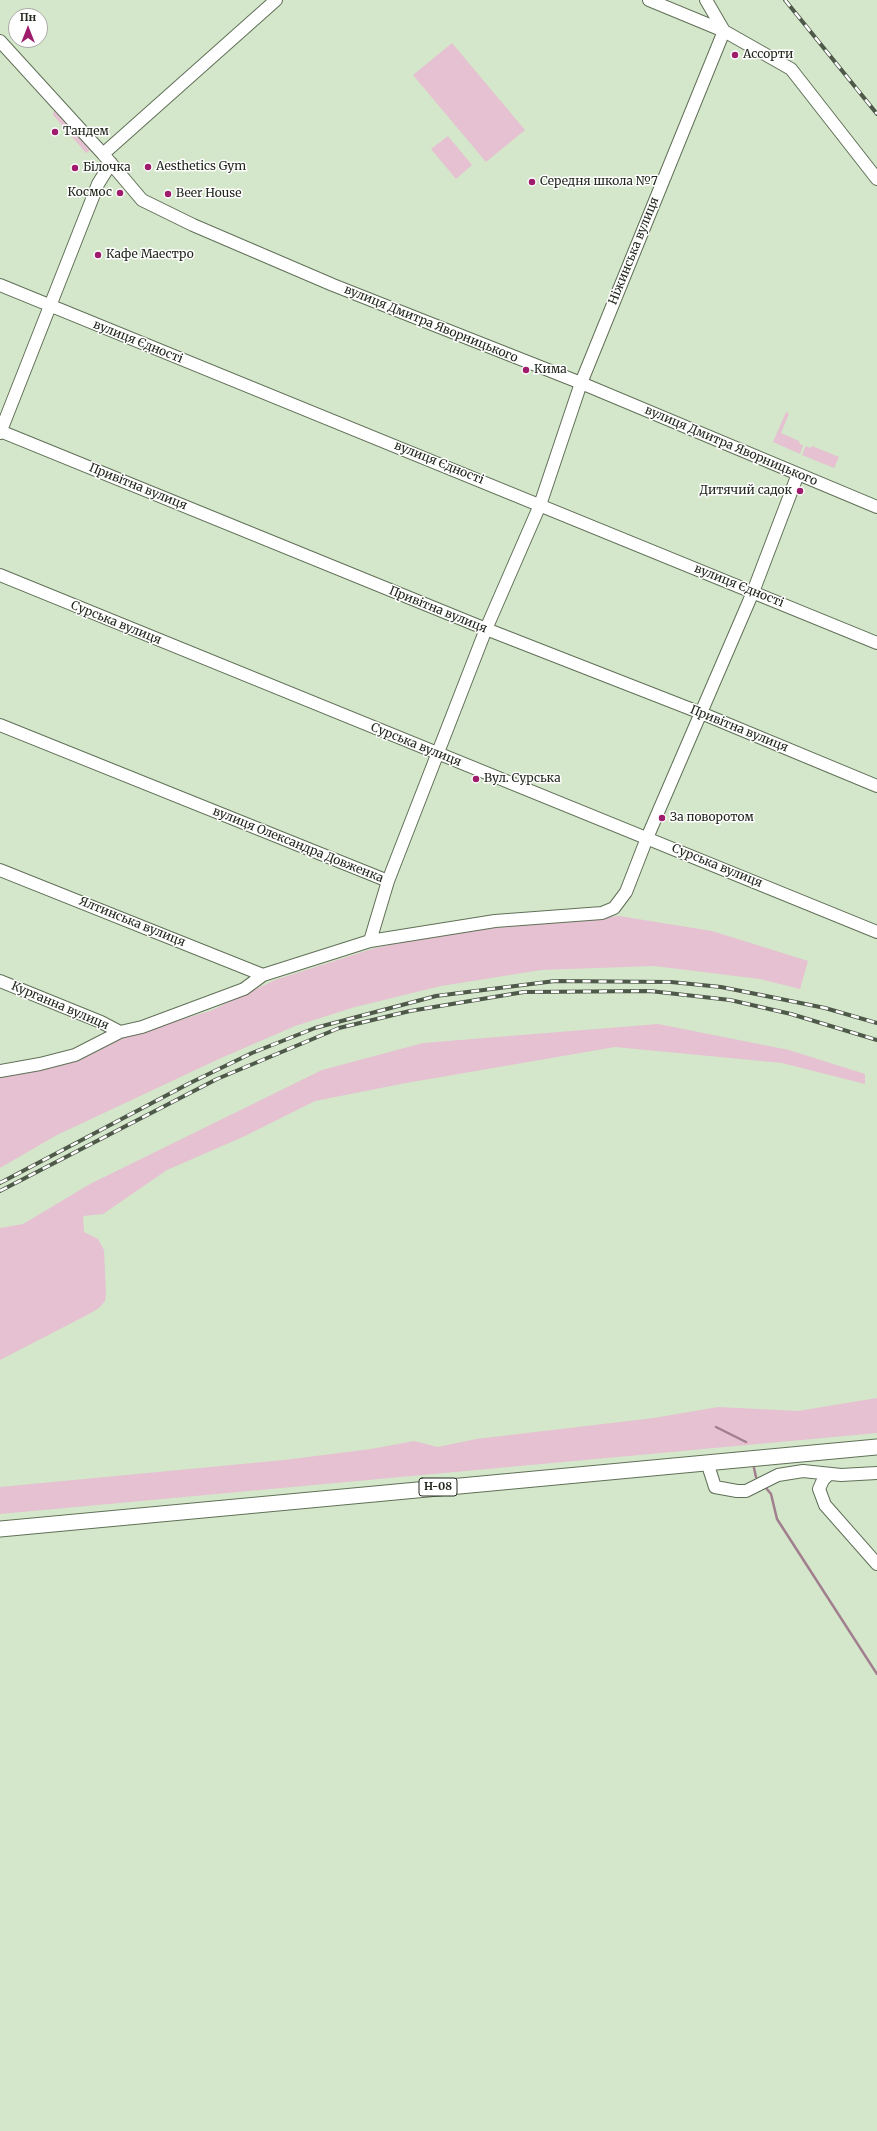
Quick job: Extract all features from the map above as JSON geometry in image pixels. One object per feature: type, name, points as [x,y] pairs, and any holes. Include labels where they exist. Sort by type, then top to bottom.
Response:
[{"type":"main road","name":"Н-08","points":[[0,1528],[877,1447]]},
{"type":"street","points":[[103,154],[276,0]]},
{"type":"street","points":[[649,0],[724,31],[791,69],[877,179]]},
{"type":"street","points":[[706,0],[724,31]]},
{"type":"street","name":"Ніжинська вулиця","points":[[388,881],[436,754],[486,629],[540,505],[581,383],[724,31]]},
{"type":"street","name":"вулиця Дмитра Яворницького","points":[[0,41],[103,154],[142,200],[193,225],[333,285],[581,383],[877,507]]},
{"type":"street","points":[[0,432],[98,184],[111,163]]},
{"type":"street","name":"вулиця Єдності","points":[[0,285],[877,643]]},
{"type":"street","name":"Привітна вулиця","points":[[0,432],[486,629],[701,713],[877,786]]},
{"type":"street","points":[[0,1071],[40,1064],[75,1055],[120,1032],[142,1027],[208,1004],[244,989],[263,975],[370,941],[495,921],[602,913],[614,908],[626,892],[647,838],[753,592],[798,474]]},
{"type":"street","name":"Сурська вулиця","points":[[0,575],[436,754],[877,932]]},
{"type":"street","name":"вулиця Олександра Довженка","points":[[0,725],[388,881],[370,941]]},
{"type":"street","name":"Ялтинська вулиця","points":[[0,870],[263,975]]},
{"type":"street","name":"Курганна вулиця","points":[[0,981],[101,1022],[120,1032]]},
{"type":"street","points":[[707,1462],[715,1487],[737,1491],[746,1491],[778,1475],[803,1471],[829,1474],[877,1473]]},
{"type":"street","points":[[829,1474],[823,1480],[819,1489],[825,1505],[877,1564]]},
{"type":"shaded area","points":[[452,43],[525,130],[486,162],[413,75]]},
{"type":"shaded area","points":[[55,107],[92,149],[86,153],[53,115]]},
{"type":"shaded area","points":[[448,136],[472,165],[456,179],[431,149]]},
{"type":"shaded area","points":[[786,412],[789,414],[781,433],[799,441],[800,444],[803,445],[800,454],[773,442]]},
{"type":"shaded area","points":[[806,446],[810,448],[812,446],[839,457],[834,468],[802,455]]},
{"type":"shaded area","points":[[619,916],[712,931],[808,961],[800,989],[760,979],[654,966],[541,970],[441,986],[355,1007],[295,1026],[221,1058],[57,1135],[0,1168],[0,1078],[79,1059],[123,1037],[210,1011],[275,980],[375,948],[454,932]]},
{"type":"shaded area","points":[[658,1024],[789,1050],[865,1074],[865,1084],[782,1063],[615,1047],[406,1083],[315,1101],[245,1136],[167,1170],[103,1214],[83,1216],[84,1232],[98,1239],[104,1250],[105,1301],[99,1308],[89,1314],[0,1360],[0,1228],[23,1224],[90,1184],[322,1070],[423,1043]]},
{"type":"shaded area","points":[[877,1398],[877,1433],[0,1514],[0,1487],[284,1460],[371,1449],[414,1441],[438,1447],[476,1439],[654,1418],[718,1407],[798,1411]]},
{"type":"waterway","points":[[716,1427],[746,1442]]},
{"type":"waterway","points":[[754,1468],[756,1477]]},
{"type":"waterway","points":[[766,1488],[771,1494],[777,1519],[877,1674]]},
{"type":"railway","points":[[785,0],[877,114]]},
{"type":"railway","points":[[0,1183],[190,1083],[252,1053],[315,1028],[436,996],[555,981],[671,982],[721,987],[825,1008],[877,1023]]},
{"type":"railway","points":[[0,1191],[217,1079],[339,1028],[410,1011],[524,992],[650,991],[730,1000],[791,1014],[877,1040]]},
{"type":"place","name":"Ассорти","points":[[735,55]]},
{"type":"place","name":"Тандем","points":[[55,132]]},
{"type":"place","name":"Aesthetics Gym","points":[[148,167]]},
{"type":"place","name":"Білочка","points":[[75,168]]},
{"type":"place","name":"Середня школа №7","points":[[532,182]]},
{"type":"place","name":"Космос","points":[[120,193]]},
{"type":"place","name":"Beer House","points":[[168,194]]},
{"type":"place","name":"Кафе Маестро","points":[[98,255]]},
{"type":"place","name":"Кима","points":[[526,370]]},
{"type":"place","name":"Дитячий садок","points":[[800,491]]},
{"type":"place","name":"Вул. Сурська","points":[[476,779]]},
{"type":"place","name":"За поворотом","points":[[662,818]]}]
